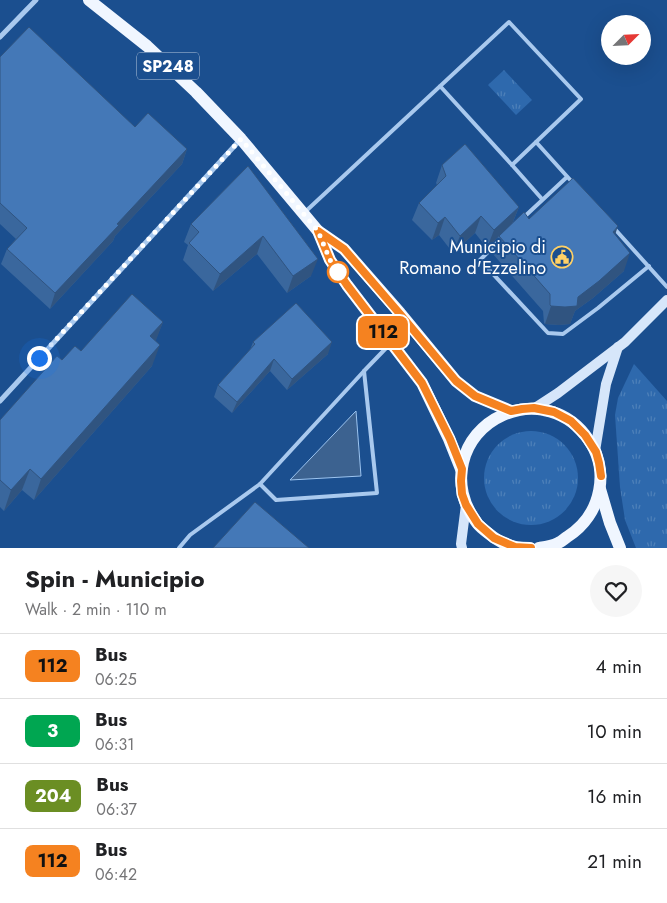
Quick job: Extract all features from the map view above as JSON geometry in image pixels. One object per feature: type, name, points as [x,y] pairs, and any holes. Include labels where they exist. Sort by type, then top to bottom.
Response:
[{"type":"main road","name":"SP248","points":[[89,0],[147,46],[196,92],[241,139],[318,231],[344,249],[456,381],[475,396],[511,411]]},
{"type":"main road","name":"SP248","points":[[318,231],[330,260],[347,285],[422,383],[450,439],[462,469]]},
{"type":"main road","points":[[534,408],[558,393],[625,342],[667,300]]},
{"type":"main road","points":[[596,452],[606,384],[619,346]]},
{"type":"main road","name":"SP248","points":[[530,548],[515,547],[494,538],[478,524],[466,505],[462,494],[461,481],[467,450],[478,433],[492,420],[511,411],[534,408],[554,412],[571,421],[585,435],[596,452],[601,476],[600,489],[593,511],[578,530],[560,546],[539,548]]},
{"type":"main road","name":"SP248","points":[[600,489],[620,548]]},
{"type":"main road","points":[[462,548],[466,505]]},
{"type":"street","points":[[0,37],[36,0]]},
{"type":"street","points":[[0,401],[241,139]]},
{"type":"lane","points":[[303,213],[509,22],[581,99],[512,165]]},
{"type":"lane","points":[[440,86],[542,200]]},
{"type":"lane","points":[[536,142],[573,184]]},
{"type":"lane","points":[[521,220],[567,177]]},
{"type":"lane","points":[[611,224],[667,287]]},
{"type":"lane","points":[[500,240],[480,260],[548,333],[563,334],[649,266]]},
{"type":"lane","points":[[179,548],[190,535],[260,484],[391,343]]},
{"type":"lane","points":[[260,484],[276,500],[377,493],[364,370]]},
{"type":"green space","points":[[504,70],[532,100],[516,115],[488,85]]},
{"type":"green space","points":[[634,364],[667,401],[667,548],[636,548],[625,520],[620,487],[615,415],[618,398]]},
{"type":"green space","points":[[531,431],[549,435],[564,445],[574,460],[578,478],[574,496],[564,511],[549,521],[531,525],[513,521],[498,511],[488,496],[484,478],[488,460],[498,445],[513,435]]},
{"type":"shaded area","points":[[356,411],[361,476],[290,480]]},
{"type":"building","points":[[29,27],[135,127],[148,113],[187,149],[55,293],[7,249],[27,228],[0,203],[0,57]]},
{"type":"building","points":[[465,144],[519,207],[494,230],[481,216],[460,236],[445,217],[438,223],[419,203],[446,176],[442,165]]},
{"type":"building","points":[[248,166],[318,259],[293,276],[263,236],[220,274],[189,243],[199,232],[191,224]]},
{"type":"building","name":"Municipio di Romano d'Ezzelino","points":[[573,178],[618,226],[613,232],[630,253],[578,297],[577,306],[551,306],[550,294],[499,236],[524,212],[529,219]]},
{"type":"building","points":[[132,294],[163,322],[150,336],[160,345],[41,479],[30,469],[11,490],[0,480],[0,420],[57,356],[62,360],[75,346],[81,351]]},
{"type":"building","points":[[296,303],[332,342],[292,379],[274,359],[237,402],[218,385],[255,344],[253,342]]},
{"type":"building","points":[[255,502],[309,548],[213,548]]},
{"type":"bus line","name":"112","points":[[531,548],[515,547],[494,538],[478,524],[466,505],[462,494],[462,469],[450,439],[422,383],[347,285],[330,260],[318,231],[344,249],[456,381],[475,396],[511,411],[534,408],[554,412],[571,421],[585,435],[596,452],[601,476]]},
{"type":"place","name":"Municipio di Romano d'Ezzelino","points":[[562,257]]},
{"type":"route","points":[[39,358],[241,139],[318,231],[330,260],[338,272]]}]
